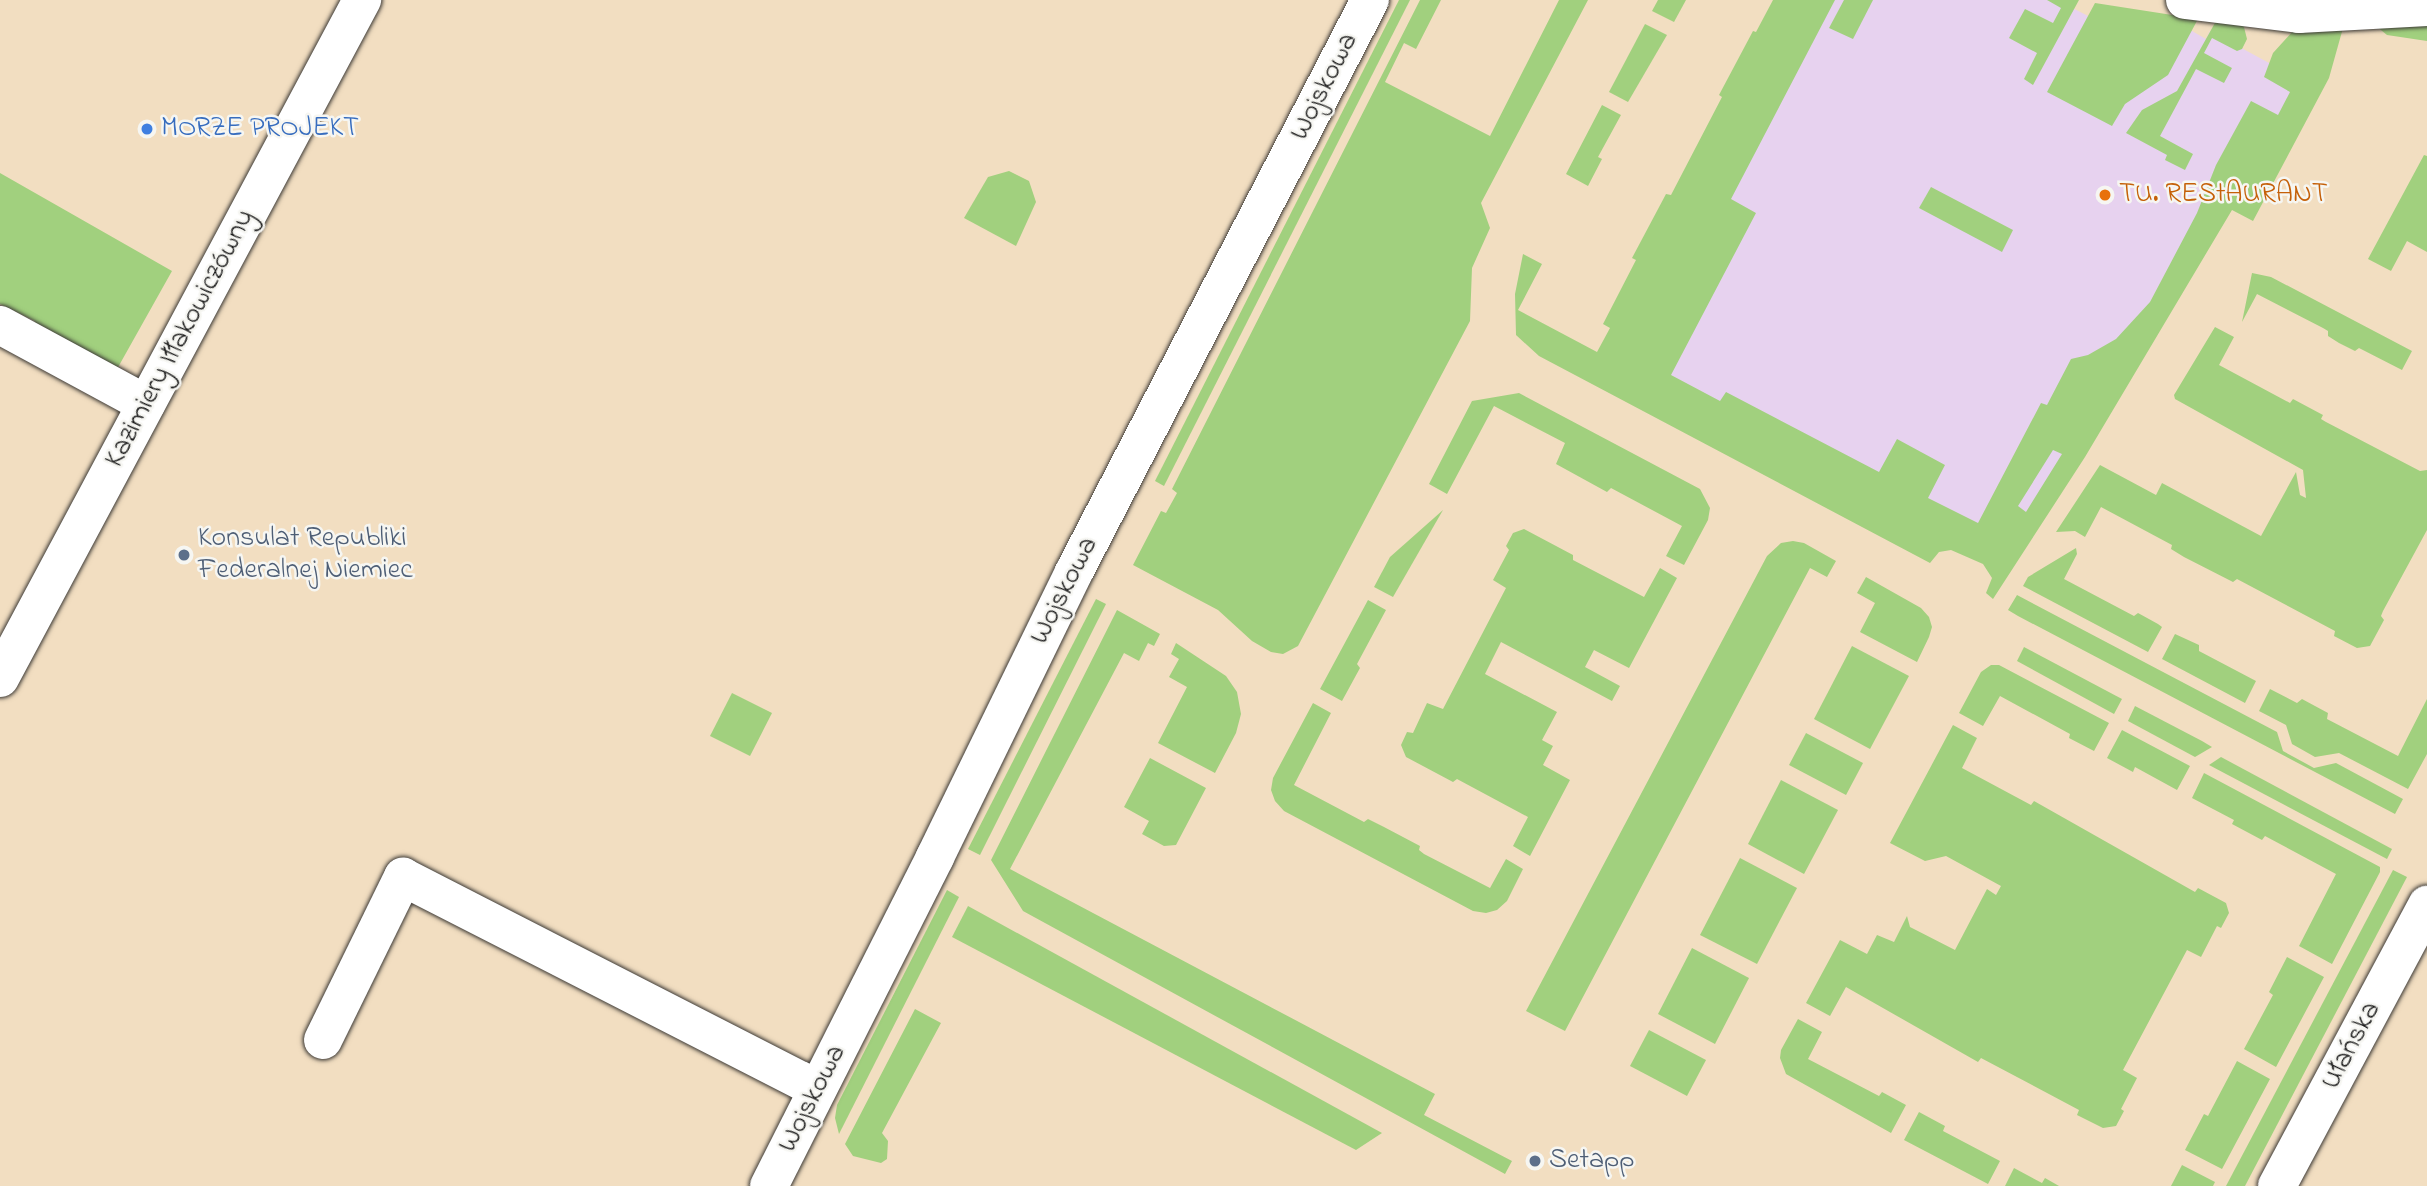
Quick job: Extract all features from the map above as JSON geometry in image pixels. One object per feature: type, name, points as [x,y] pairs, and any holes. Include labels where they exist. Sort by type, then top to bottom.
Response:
[{"type":"street","name":"Kazimiery Iłłakowiczówny","points":[[0,678],[362,0]]},
{"type":"street","name":"Wojskowa","points":[[769,1186],[1074,572],[1370,0]]},
{"type":"street","points":[[2185,0],[2299,14],[2427,7]]},
{"type":"street","points":[[0,325],[146,404]]},
{"type":"street","points":[[323,1040],[403,877],[817,1089]]},
{"type":"street","name":"Ułańska","points":[[2277,1186],[2427,905]]},
{"type":"shaded area","points":[[1805,0],[2057,0],[2088,16],[2192,31],[2206,39],[2210,31],[2306,83],[2006,565],[1621,383]]},
{"type":"green space","points":[[1399,0],[1410,0],[1164,486],[1155,481]]},
{"type":"green space","points":[[1420,0],[1441,0],[1416,49],[1404,43],[1385,82],[1490,136],[1559,0],[1588,0],[1481,203],[1490,228],[1472,268],[1470,321],[1298,646],[1283,654],[1271,652],[1252,641],[1218,610],[1133,565],[1161,511],[1166,513],[1177,493],[1172,489]]},
{"type":"green space","points":[[1658,0],[1686,0],[1674,22],[1652,11]]},
{"type":"green space","points":[[1773,0],[1835,0],[1731,199],[1756,213],[1671,375],[1720,401],[1726,392],[1879,472],[1897,439],[1945,465],[1928,498],[1978,523],[2041,403],[2047,405],[2071,359],[2088,355],[2116,339],[2150,302],[2197,213],[2216,165],[2251,101],[2278,115],[2290,92],[2264,77],[2273,53],[2293,31],[2343,28],[2329,78],[2253,221],[2232,210],[2085,457],[1993,599],[1986,593],[1992,578],[1983,564],[1951,550],[1939,552],[1930,563],[1539,356],[1516,335],[1515,294],[1523,254],[1542,264],[1518,310],[1597,352],[1610,328],[1603,324],[1636,260],[1632,258],[1666,194],[1671,195],[1722,97],[1719,95],[1753,31],[1756,32]],"holes":[[[2053,450],[2062,454],[2026,512],[2018,506]]]},
{"type":"green space","points":[[1844,0],[1873,0],[1853,39],[1829,28]]},
{"type":"green space","points":[[2047,0],[2079,0],[2033,85],[2024,79],[2037,53],[2009,38],[2025,9],[2053,23],[2061,8]]},
{"type":"green space","points":[[2095,3],[2198,19],[2168,75],[2125,104],[2112,126],[2047,92]]},
{"type":"green space","points":[[2216,21],[2240,23],[2247,39],[2242,49],[2237,51],[2212,38],[2204,53],[2232,68],[2224,83],[2196,69],[2160,136],[2193,154],[2185,170],[2165,160],[2167,155],[2126,133],[2142,110],[2177,91]]},
{"type":"green space","points":[[2427,23],[2427,41],[2387,35],[2376,26]]},
{"type":"green space","points":[[1645,24],[1667,35],[1628,102],[1609,92]]},
{"type":"green space","points":[[1602,105],[1621,115],[1598,157],[1602,159],[1588,186],[1566,174]]},
{"type":"green space","points":[[2424,155],[2427,156],[2427,252],[2407,241],[2391,271],[2368,259]]},
{"type":"green space","points":[[1009,171],[1029,181],[1036,202],[1016,246],[964,218],[988,177]]},
{"type":"green space","points":[[0,173],[172,271],[112,378],[29,333],[35,321],[0,304]]},
{"type":"green space","points":[[1931,187],[2013,230],[2002,252],[1919,208]]},
{"type":"green space","points":[[2252,273],[2271,277],[2412,351],[2402,370],[2359,348],[2355,351],[2339,343],[2328,336],[2328,331],[2323,328],[2257,294],[2242,322]]},
{"type":"green space","points":[[2215,327],[2234,337],[2219,365],[2290,403],[2293,399],[2323,415],[2321,419],[2326,422],[2420,471],[2427,470],[2427,530],[2383,611],[2381,616],[2384,620],[2370,646],[2357,648],[2334,636],[2335,631],[2237,579],[2233,582],[2184,557],[2171,549],[2172,545],[2101,507],[2085,537],[2075,531],[2056,532],[2100,465],[2156,495],[2162,483],[2261,536],[2296,472],[2300,495],[2306,498],[2303,470],[2175,399],[2174,395]]},
{"type":"green space","points":[[1519,393],[1700,489],[1710,508],[1708,520],[1684,565],[1666,556],[1682,526],[1611,488],[1607,492],[1556,464],[1565,443],[1494,406],[1447,494],[1429,484],[1472,401]]},
{"type":"green space","points":[[1443,510],[1393,597],[1374,587],[1390,557]]},
{"type":"green space","points":[[1524,529],[1573,555],[1573,560],[1644,597],[1660,568],[1677,578],[1629,668],[1594,650],[1585,667],[1620,686],[1612,701],[1501,642],[1485,674],[1557,712],[1542,740],[1553,746],[1543,765],[1570,780],[1530,856],[1513,846],[1528,817],[1457,779],[1453,782],[1406,757],[1401,745],[1407,732],[1413,733],[1427,703],[1443,709],[1506,588],[1493,580],[1509,550],[1506,546],[1513,533]]},
{"type":"green space","points":[[1781,543],[1804,543],[1836,561],[1827,577],[1810,568],[1565,1031],[1526,1011],[1767,556]]},
{"type":"green space","points":[[2076,548],[2077,554],[2064,579],[2134,616],[2138,613],[2162,627],[2148,652],[2023,586],[2028,577]]},
{"type":"green space","points":[[1866,577],[1921,608],[1929,617],[1932,627],[1917,662],[1860,632],[1875,603],[1857,593]]},
{"type":"green space","points":[[2017,595],[2277,732],[2283,751],[2314,768],[2336,763],[2403,799],[2395,814],[2018,616],[2008,610]]},
{"type":"green space","points":[[1096,599],[1106,604],[980,855],[968,849]]},
{"type":"green space","points":[[1368,600],[1386,610],[1357,664],[1360,668],[1342,701],[1320,689]]},
{"type":"green space","points":[[1117,610],[1160,634],[1154,646],[1148,643],[1139,661],[1124,653],[1010,869],[1435,1094],[1424,1115],[1512,1161],[1505,1174],[1023,911],[991,860]]},
{"type":"green space","points":[[2175,634],[2199,645],[2199,651],[2256,681],[2245,703],[2162,659]]},
{"type":"green space","points":[[1176,643],[1226,676],[1237,692],[1241,714],[1236,733],[1215,773],[1158,743],[1187,687],[1169,677],[1179,659],[1171,654]]},
{"type":"green space","points":[[1852,646],[1909,676],[1870,749],[1814,719]]},
{"type":"green space","points":[[2024,647],[2122,699],[2114,714],[2017,661]]},
{"type":"green space","points":[[1991,665],[1999,665],[2109,723],[2094,751],[2069,738],[2070,734],[2000,696],[1983,726],[1959,713],[1981,672]]},
{"type":"green space","points":[[2270,689],[2297,703],[2302,699],[2328,713],[2327,719],[2398,756],[2427,699],[2427,754],[2408,789],[2339,753],[2315,757],[2292,744],[2286,725],[2259,711]]},
{"type":"green space","points":[[732,693],[772,713],[750,756],[710,736]]},
{"type":"green space","points":[[1313,703],[1331,713],[1294,785],[1364,822],[1368,819],[1384,827],[1420,846],[1419,850],[1424,854],[1490,888],[1506,859],[1523,869],[1507,901],[1497,910],[1486,913],[1473,911],[1284,811],[1275,801],[1271,790],[1273,778]]},
{"type":"green space","points":[[2135,706],[2212,747],[2195,757],[2128,721]]},
{"type":"green space","points":[[1953,725],[1977,738],[1962,768],[2031,805],[2034,801],[2195,892],[2198,888],[2226,903],[2229,913],[2221,928],[2217,926],[2201,957],[2187,950],[2123,1070],[2137,1078],[2121,1109],[2124,1111],[2116,1126],[2103,1128],[2077,1115],[2079,1110],[1981,1058],[1978,1062],[1846,987],[1830,1016],[1806,1003],[1840,940],[1867,954],[1877,935],[1894,942],[1907,916],[1910,927],[1955,950],[1987,889],[1996,895],[2001,886],[1946,856],[1925,861],[1890,843]]},
{"type":"green space","points":[[2122,730],[2190,766],[2177,790],[2135,767],[2133,772],[2107,758]]},
{"type":"green space","points":[[1806,733],[1863,763],[1846,795],[1789,765]]},
{"type":"green space","points":[[2221,757],[2392,849],[2387,859],[2209,765]]},
{"type":"green space","points":[[1150,758],[1206,788],[1176,845],[1164,846],[1142,834],[1149,821],[1124,807]]},
{"type":"green space","points":[[2204,773],[2380,867],[2380,872],[2332,964],[2299,946],[2336,874],[2265,836],[2262,840],[2232,824],[2234,820],[2192,798]]},
{"type":"green space","points":[[1781,780],[1838,810],[1804,874],[1748,844]]},
{"type":"green space","points":[[1740,858],[1797,888],[1757,964],[1700,935]]},
{"type":"green space","points":[[2393,870],[2407,877],[2245,1186],[2226,1186]]},
{"type":"green space","points":[[947,890],[959,897],[839,1134],[835,1118],[837,1105]]},
{"type":"green space","points":[[968,906],[1382,1133],[1356,1150],[952,937]]},
{"type":"green space","points":[[1692,948],[1749,978],[1715,1044],[1658,1014]]},
{"type":"green space","points":[[2287,957],[2324,977],[2276,1067],[2244,1049],[2273,995],[2269,992]]},
{"type":"green space","points":[[915,1009],[941,1023],[882,1133],[888,1141],[887,1159],[881,1163],[853,1156],[845,1144]]},
{"type":"green space","points":[[1798,1019],[1822,1032],[1808,1059],[1879,1096],[1882,1092],[1906,1105],[1891,1133],[1786,1074],[1780,1058],[1781,1050]]},
{"type":"green space","points":[[1649,1030],[1706,1060],[1687,1096],[1630,1066]]},
{"type":"green space","points":[[2237,1061],[2270,1079],[2222,1169],[2185,1150],[2204,1114],[2208,1116]]},
{"type":"green space","points":[[1919,1112],[1945,1126],[1943,1131],[2000,1161],[1988,1184],[1904,1140]]},
{"type":"green space","points":[[2182,1165],[2215,1182],[2213,1186],[2171,1186]]},
{"type":"green space","points":[[2014,1168],[2042,1183],[2045,1178],[2059,1186],[2005,1186]]},
{"type":"place","name":"MORZE PROJEKT","points":[[147,129]]},
{"type":"place","name":"TU. REStAURANT","points":[[2105,195]]},
{"type":"place","name":"Konsulat Republiki Federalnej Niemiec","points":[[184,555]]},
{"type":"place","name":"Setapp","points":[[1535,1161]]}]
